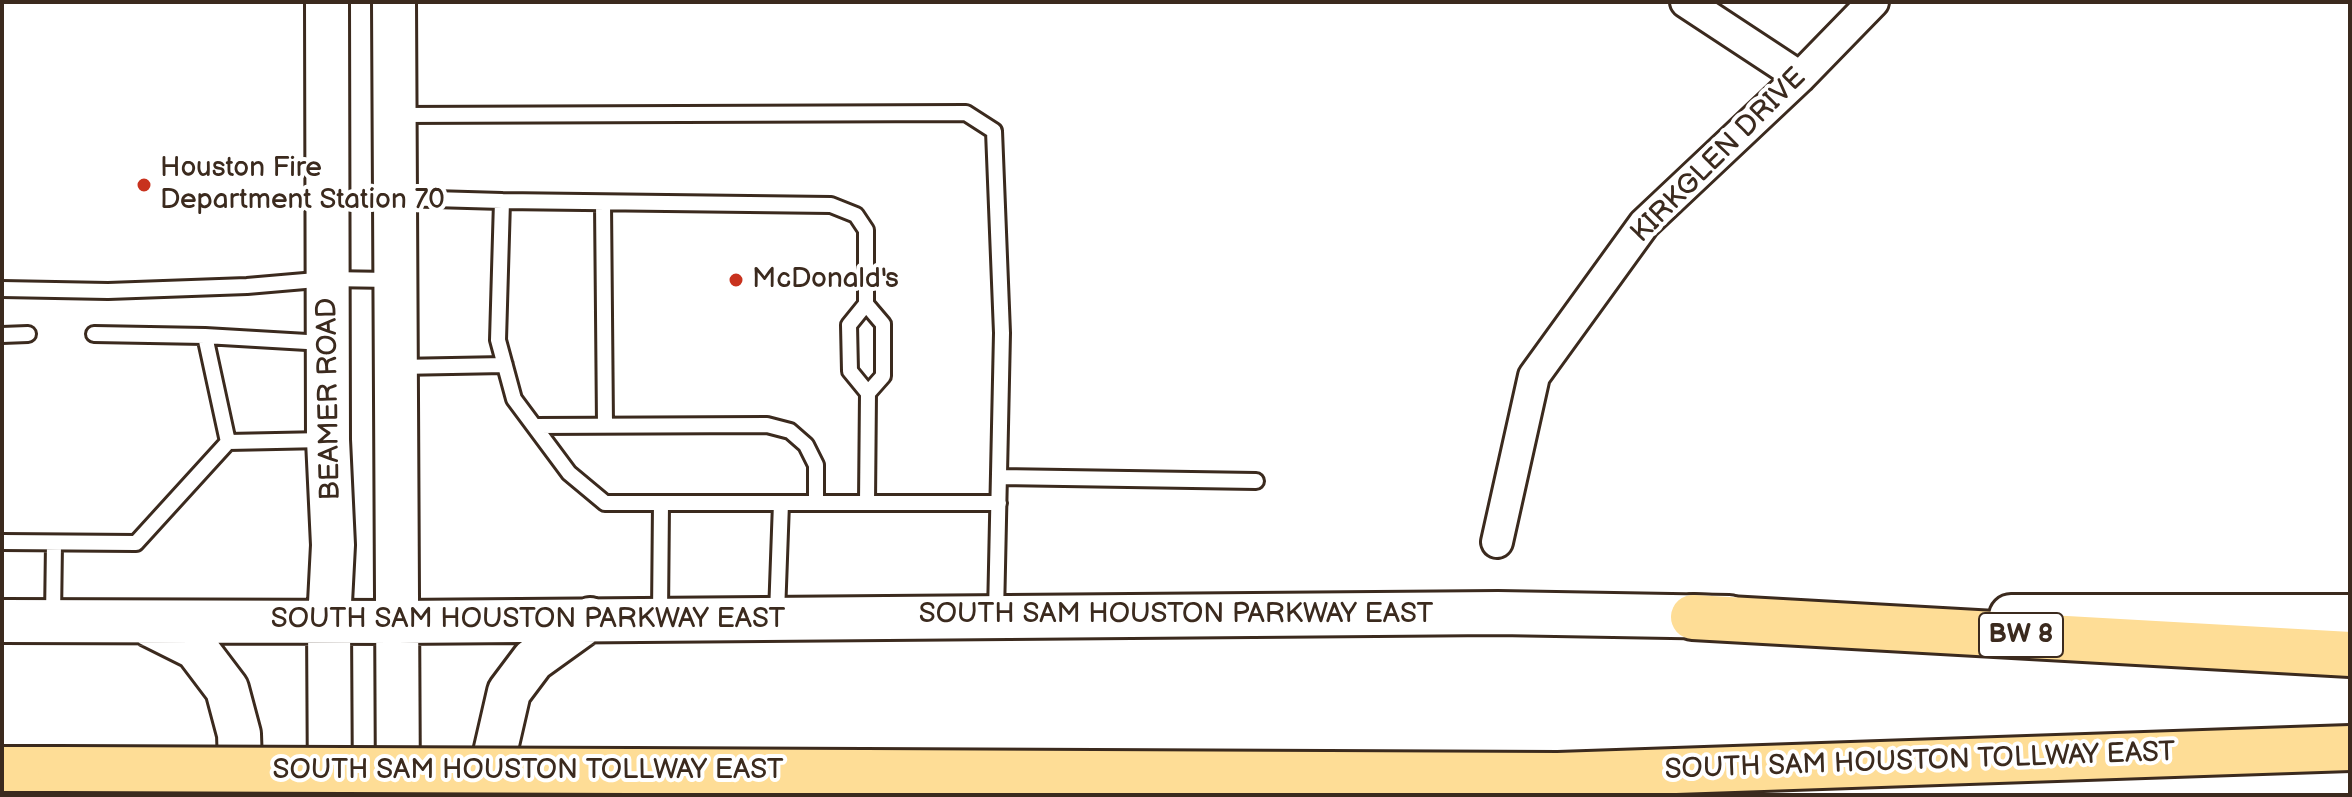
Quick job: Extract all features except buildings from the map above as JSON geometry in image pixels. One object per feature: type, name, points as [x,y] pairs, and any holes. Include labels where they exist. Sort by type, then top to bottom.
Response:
[{"type":"highway","name":"BW 8","points":[[1693,617],[2350,654]]},
{"type":"highway","name":"SOUTH SAM HOUSTON TOLLWAY EAST","points":[[2,769],[1558,775],[2350,748]]},
{"type":"main road","name":"BEAMER ROAD","points":[[327,2],[328,440],[333,545],[329,622],[330,795]]},
{"type":"main road","points":[[394,2],[398,795]]},
{"type":"main road","name":"SOUTH SAM HOUSTON PARKWAY EAST","points":[[2,621],[397,622],[1482,613],[1693,617],[2350,616]]},
{"type":"main road","points":[[496,795],[495,753],[509,692],[533,660],[590,619]]},
{"type":"main road","points":[[144,622],[196,648],[227,689],[239,734],[241,795]]},
{"type":"street","points":[[1686,2],[1800,77]]},
{"type":"street","name":"KIRKGLEN DRIVE","points":[[1497,542],[1534,376],[1644,224],[1800,77],[1873,2]]},
{"type":"lane","points":[[395,115],[966,113],[994,131],[1002,333],[996,617]]},
{"type":"lane","points":[[395,198],[831,205],[856,215],[866,230],[866,304],[849,325],[849,355],[850,371],[868,393],[867,502]]},
{"type":"lane","points":[[502,201],[498,340],[514,399],[569,473],[605,503],[999,503]]},
{"type":"lane","points":[[603,203],[605,425]]},
{"type":"lane","points":[[2,289],[108,291],[247,286],[328,279],[395,280]]},
{"type":"lane","points":[[866,304],[883,324],[883,376],[868,393]]},
{"type":"lane","points":[[2,335],[28,334]]},
{"type":"lane","points":[[94,334],[205,336],[328,344]]},
{"type":"lane","points":[[205,336],[228,442]]},
{"type":"lane","points":[[396,367],[505,365]]},
{"type":"lane","points":[[536,426],[767,425],[790,431],[806,445],[816,465],[816,503]]},
{"type":"lane","points":[[2,542],[136,543],[228,442],[328,440]]},
{"type":"lane","points":[[1000,477],[1256,481]]},
{"type":"lane","points":[[660,619],[661,503]]},
{"type":"lane","points":[[777,618],[781,503]]},
{"type":"lane","points":[[53,621],[54,543]]},
{"type":"place","name":"Houston Fire Department Station 70","points":[[144,185]]},
{"type":"place","name":"McDonald's","points":[[736,280]]}]
